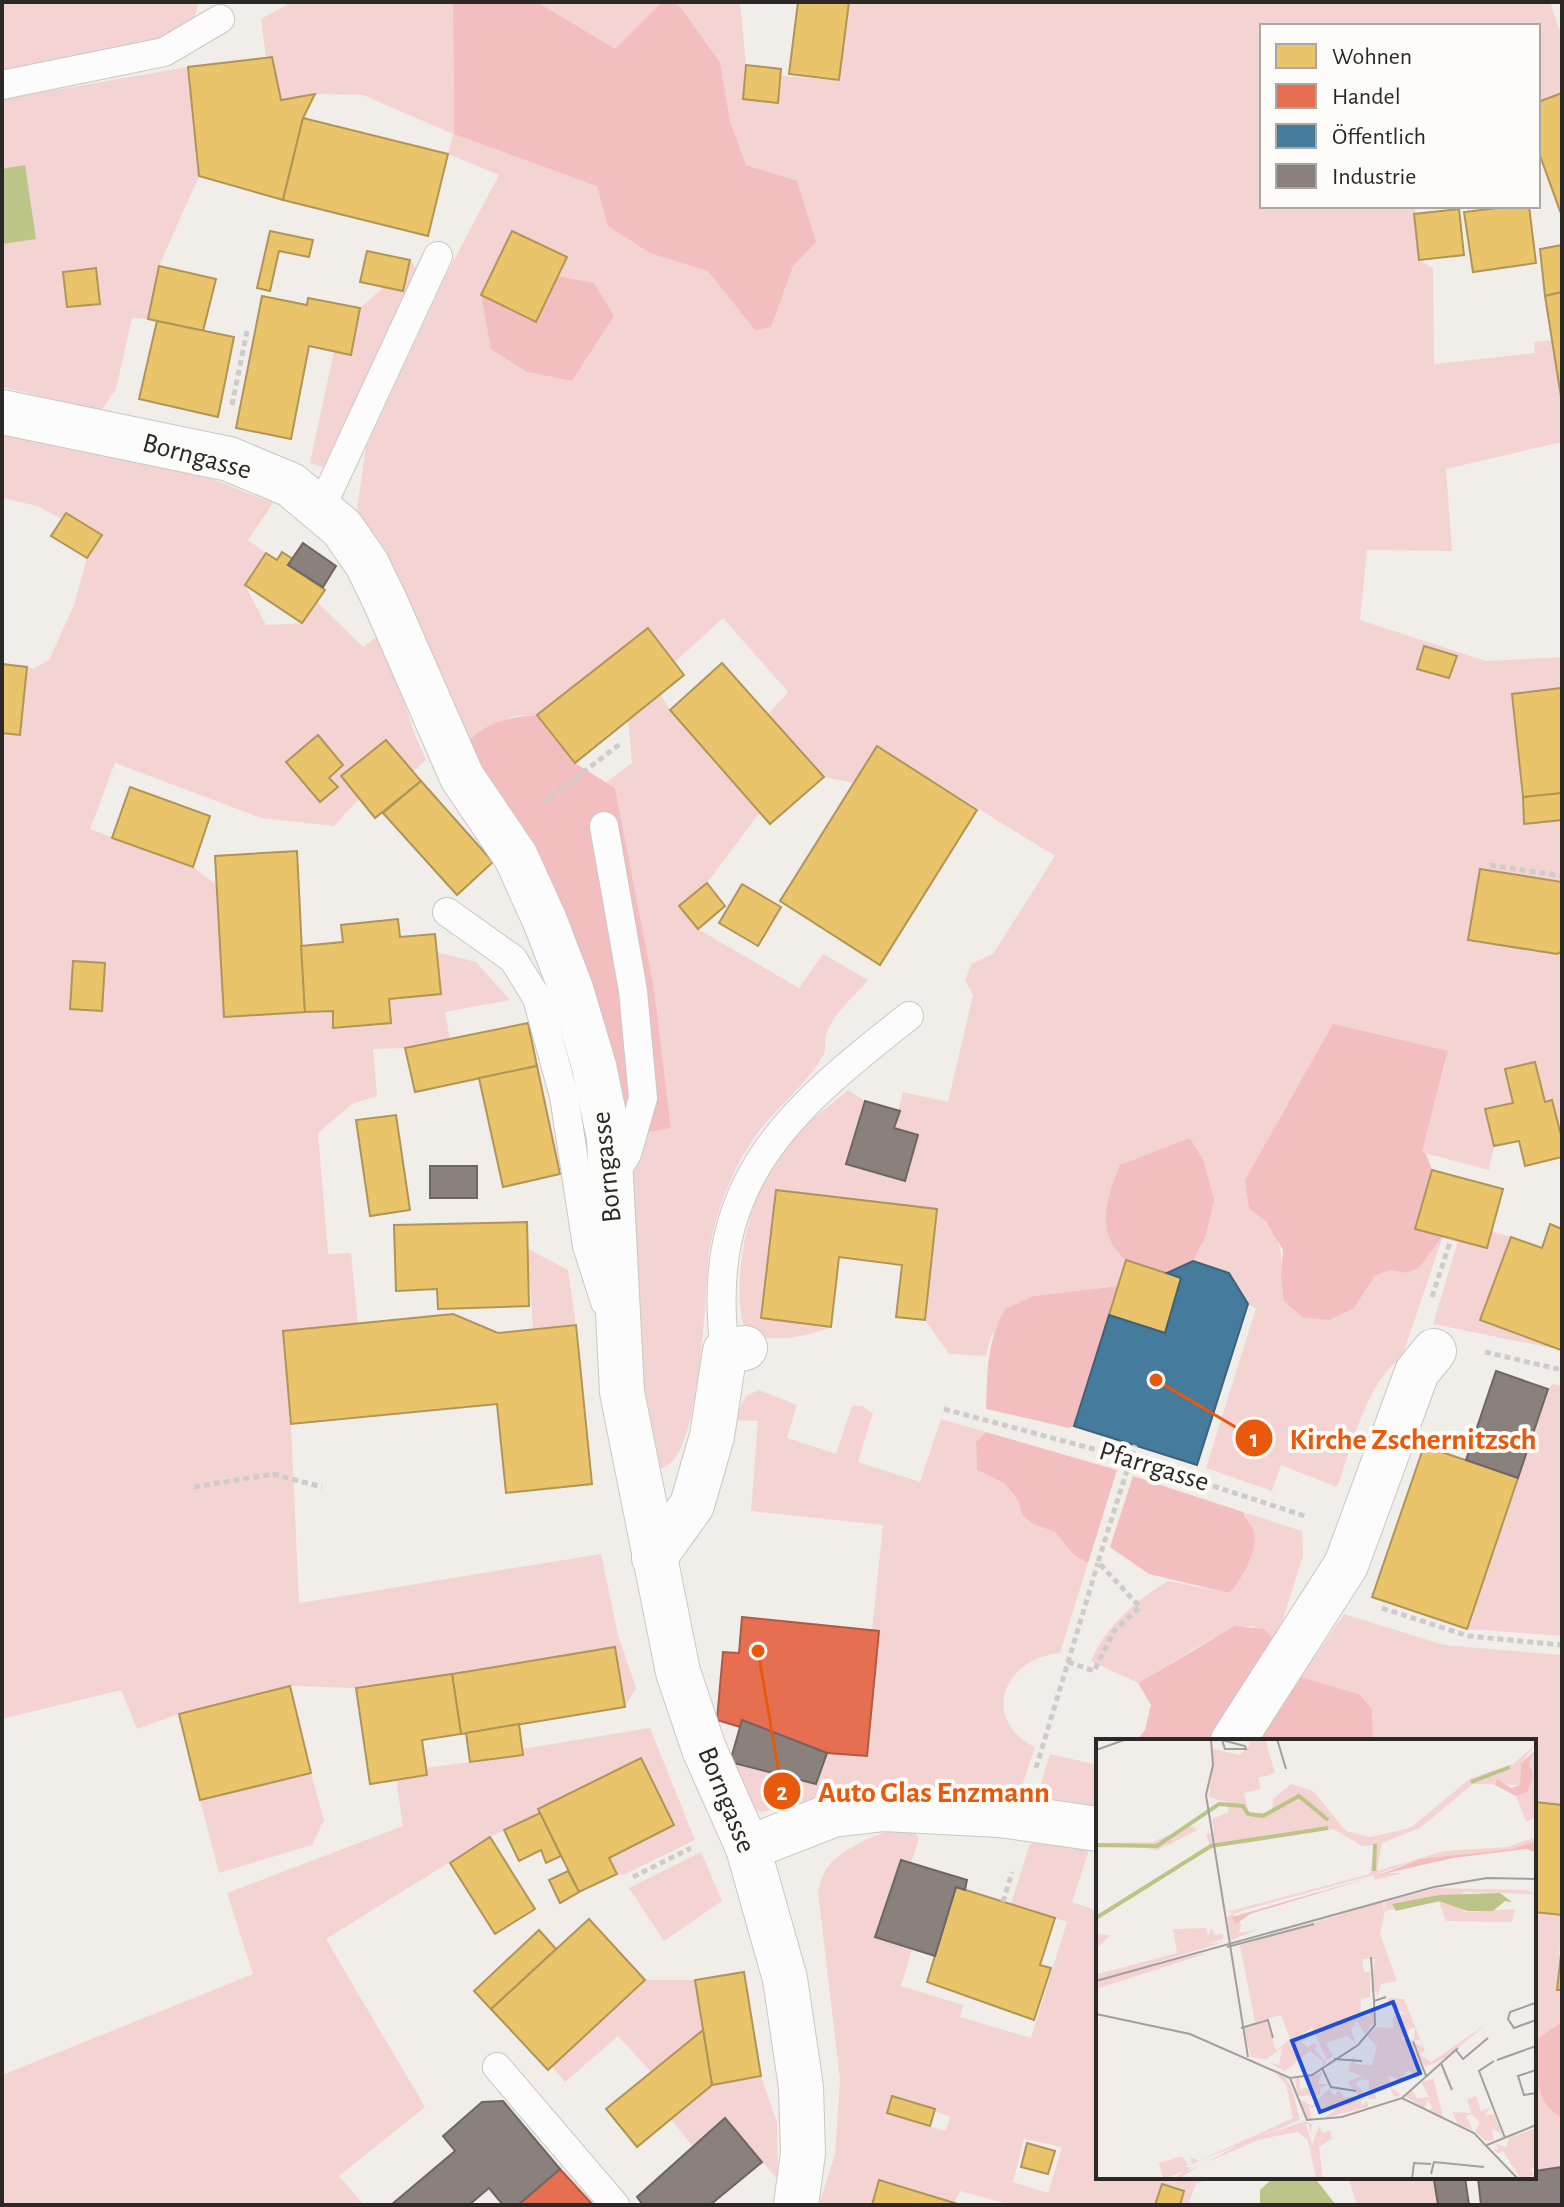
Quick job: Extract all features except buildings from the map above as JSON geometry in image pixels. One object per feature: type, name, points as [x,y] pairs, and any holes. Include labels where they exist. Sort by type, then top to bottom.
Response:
[{"type":"street","name":"Borngasse","points":[[2,412],[218,456],[291,485],[321,508],[342,528],[367,564],[462,777],[516,857],[545,921],[571,989],[594,1066],[609,1138],[622,1392],[678,1672],[704,1749],[748,1848],[785,1979],[801,2087],[803,2153],[796,2205]]},
{"type":"street","points":[[654,1558],[692,1505],[735,1350]]},
{"type":"street","points":[[1234,1739],[1331,1592],[1361,1531],[1417,1372],[1434,1351]]},
{"type":"street","points":[[748,1848],[833,1815],[871,1811],[947,1811],[1096,1829]]},
{"type":"lane","points":[[2,85],[164,52],[220,19]]},
{"type":"lane","points":[[321,508],[438,256]]},
{"type":"lane","points":[[604,826],[633,991],[643,1098],[627,1154],[611,1180]]},
{"type":"lane","points":[[447,912],[513,959],[537,998],[564,1096],[587,1246],[617,1337]]},
{"type":"lane","points":[[735,1350],[722,1322],[724,1274],[733,1213],[753,1171],[775,1136],[832,1077],[909,1016]]},
{"type":"lane","points":[[497,2067],[615,2205]]},
{"type":"path","points":[[218,456],[229,422],[247,331]]},
{"type":"path","points":[[545,801],[620,744]]},
{"type":"path","points":[[1490,865],[1562,876]]},
{"type":"path","points":[[1429,1308],[1451,1239]]},
{"type":"path","points":[[1434,1351],[1454,1344],[1562,1370]]},
{"type":"path","name":"Pfarrgasse","points":[[944,1409],[1131,1459],[1361,1531]]},
{"type":"path","points":[[1022,1818],[1135,1445]]},
{"type":"path","points":[[194,1487],[273,1474],[322,1487]]},
{"type":"path","points":[[1068,1662],[1094,1671],[1114,1631],[1140,1607],[1098,1562]]},
{"type":"path","points":[[1331,1592],[1468,1636],[1562,1645]]},
{"type":"shaded area","points":[[2,2],[199,2],[194,20],[147,44],[2,70]]},
{"type":"shaded area","points":[[292,2],[453,2],[454,134],[746,166],[729,122],[459,2],[740,2],[746,65],[743,99],[777,103],[781,76],[839,80],[849,2],[1550,2],[1562,37],[1562,93],[1540,101],[1540,24],[1260,24],[1260,208],[1415,208],[1419,260],[1433,268],[1434,364],[1535,353],[1534,342],[1553,340],[1562,403],[1562,442],[1446,469],[1452,551],[1367,550],[1360,620],[1486,661],[1562,657],[1562,688],[1512,694],[1524,824],[1562,820],[1562,1139],[1553,1100],[1545,1102],[1534,1062],[1505,1069],[1513,1103],[1485,1109],[1494,1146],[1489,1170],[1421,1152],[1447,1058],[1249,1207],[1276,1238],[1281,1255],[1281,1277],[1354,1308],[1375,1276],[1390,1270],[1406,1273],[1419,1268],[1443,1236],[1402,1357],[1378,1383],[1369,1399],[1337,1487],[1281,1465],[1272,1491],[1206,1468],[1256,1308],[1248,1304],[1229,1273],[1193,1261],[1205,1238],[1109,1236],[1126,1260],[1118,1286],[1034,1296],[991,1336],[986,1356],[949,1354],[925,1320],[937,1209],[776,1190],[761,1318],[831,1327],[776,1339],[746,1332],[739,1290],[745,1240],[759,1190],[778,1152],[801,1128],[848,1090],[865,1101],[846,1164],[905,1180],[918,1135],[894,1128],[903,1092],[948,1102],[973,995],[965,981],[971,964],[993,954],[1055,856],[877,746],[854,783],[824,777],[768,714],[788,692],[723,618],[674,663],[647,628],[537,715],[513,716],[468,742],[378,546],[357,509],[366,447],[445,277],[499,175],[448,154],[453,134],[363,95],[315,94],[281,100],[272,58],[266,57],[261,19]],"holes":[[[513,231],[566,257],[557,276],[614,316],[572,381],[527,372],[481,296]]]},
{"type":"shaded area","points":[[453,2],[537,2],[615,49],[662,2],[674,2],[682,9],[720,63],[730,122],[746,165],[797,181],[816,242],[793,266],[771,327],[755,330],[708,271],[650,253],[608,226],[597,186],[454,134]]},
{"type":"shaded area","points":[[188,67],[199,176],[159,266],[148,319],[132,318],[116,389],[101,411],[2,387],[2,99]]},
{"type":"shaded area","points":[[25,165],[36,239],[2,244],[2,169]]},
{"type":"shaded area","points":[[410,260],[418,271],[331,461],[322,467],[310,463],[334,351],[351,355],[360,308],[384,287],[403,291]]},
{"type":"shaded area","points":[[557,276],[594,283],[614,316],[572,381],[527,372],[491,349],[481,295],[535,322]]},
{"type":"shaded area","points":[[2,426],[187,469],[273,503],[248,540],[266,553],[245,585],[266,625],[302,623],[317,602],[363,647],[381,633],[426,759],[413,772],[386,740],[341,776],[359,799],[334,826],[261,818],[115,763],[90,829],[193,867],[218,886],[225,1017],[333,1011],[334,1028],[391,1023],[389,999],[441,994],[437,952],[476,962],[510,1000],[445,1012],[450,1039],[405,1048],[373,1049],[377,1096],[352,1104],[318,1133],[328,1254],[351,1253],[358,1324],[283,1332],[291,1424],[299,1603],[601,1554],[618,1635],[636,1688],[625,1707],[452,1674],[356,1688],[290,1686],[179,1714],[137,1729],[121,1690],[2,1719],[2,733],[20,735],[27,667],[33,669],[49,660],[74,605],[87,558],[101,535],[66,513],[62,519],[37,506],[2,498]]},
{"type":"shaded area","points":[[661,695],[670,710],[760,812],[707,883],[679,906],[698,929],[799,988],[823,954],[868,980],[830,1025],[824,1053],[816,1067],[756,1135],[732,1177],[720,1207],[709,1253],[703,1336],[692,1411],[684,1442],[672,1462],[657,1468],[647,1430],[625,1136],[671,1127],[654,988],[615,788],[606,782],[632,763],[628,720]]},
{"type":"shaded area","points":[[537,715],[575,763],[615,788],[654,988],[671,1128],[625,1136],[468,742],[483,729],[500,721]]},
{"type":"shaded area","points":[[1333,1024],[1448,1051],[1422,1151],[1432,1170],[1416,1229],[1443,1236],[1419,1268],[1406,1273],[1390,1270],[1375,1276],[1354,1308],[1329,1320],[1302,1317],[1284,1301],[1281,1277],[1283,1250],[1266,1222],[1249,1208],[1245,1180]]},
{"type":"shaded area","points":[[1190,1138],[1204,1162],[1214,1200],[1205,1238],[1193,1261],[1167,1273],[1134,1264],[1115,1249],[1106,1226],[1108,1202],[1120,1165]]},
{"type":"shaded area","points":[[1491,1231],[1511,1237],[1480,1320],[1561,1350],[1433,1324],[1458,1241],[1487,1248]]},
{"type":"shaded area","points":[[528,1249],[568,1270],[576,1325],[533,1329]]},
{"type":"shaded area","points":[[1118,1286],[1074,1426],[1069,1428],[986,1409],[991,1346],[1005,1309],[1034,1296]]},
{"type":"shaded area","points":[[1553,1384],[1562,1386],[1562,1636],[1467,1629],[1548,1389]]},
{"type":"shaded area","points":[[759,1390],[797,1405],[787,1438],[836,1454],[852,1406],[862,1406],[873,1413],[858,1462],[920,1482],[941,1419],[986,1432],[976,1442],[977,1470],[1005,1484],[1018,1500],[1023,1516],[1033,1524],[1055,1532],[1074,1555],[1088,1563],[1060,1653],[1041,1657],[1025,1666],[1006,1691],[1004,1706],[1007,1721],[1018,1735],[1035,1747],[1017,1801],[804,1804],[760,1812],[745,1802],[730,1762],[815,1784],[827,1753],[867,1756],[879,1631],[872,1630],[883,1525],[751,1511],[758,1421],[734,1420],[746,1396]]},
{"type":"shaded area","points":[[986,1432],[1117,1470],[1088,1563],[1074,1555],[1055,1532],[1033,1524],[1023,1516],[1018,1500],[1005,1484],[977,1470],[976,1442]]},
{"type":"shaded area","points":[[1133,1476],[1243,1512],[1253,1529],[1254,1545],[1244,1572],[1229,1593],[1149,1574],[1110,1547]]},
{"type":"shaded area","points":[[1243,1512],[1302,1531],[1303,1556],[1276,1641],[1253,1626],[1240,1628],[1195,1648],[1138,1683],[1091,1661],[1105,1635],[1123,1615],[1168,1581],[1229,1593],[1253,1529]]},
{"type":"shaded area","points":[[1344,1614],[1444,1645],[1562,1655],[1562,1805],[1536,1802],[1536,1739],[1373,1739],[1372,1710],[1359,1694],[1301,1677]]},
{"type":"shaded area","points":[[1235,1626],[1264,1629],[1276,1641],[1211,1739],[1138,1739],[1145,1730],[1151,1705],[1138,1683]]},
{"type":"shaded area","points":[[1301,1677],[1359,1694],[1372,1709],[1373,1739],[1257,1739]]},
{"type":"shaded area","points":[[650,1728],[695,1840],[623,1875],[617,1874],[609,1858],[640,1758],[538,1808],[540,1813],[490,1837],[326,1939],[425,2107],[339,2176],[364,2205],[2,2205],[2,2075],[253,1974],[227,1893],[403,1826],[396,1779],[425,1768],[523,1755],[522,1749]]},
{"type":"shaded area","points":[[1050,1754],[1096,1765],[1096,1813],[1035,1803]]},
{"type":"shaded area","points":[[311,1773],[324,1820],[312,1845],[219,1873],[200,1800]]},
{"type":"shaded area","points":[[911,1826],[919,1839],[911,1863],[901,1860],[875,1937],[912,1949],[901,1986],[963,2005],[960,2017],[1031,2038],[1067,1922],[1011,1904],[1029,1846],[1036,1839],[1090,1847],[1072,1902],[1096,1910],[1096,2179],[1209,2179],[1196,2184],[1188,2205],[1011,2205],[960,2191],[954,2203],[879,2181],[872,2205],[819,2205],[835,2154],[840,2080],[818,1892],[825,1871],[833,1861],[865,1840]],"holes":[[[892,2096],[951,2117],[945,2131],[887,2113]],[[1024,2139],[1062,2147],[1048,2193],[1013,2182]]]},
{"type":"shaded area","points":[[701,1852],[722,1901],[664,1941],[629,1888]]},
{"type":"shaded area","points":[[1536,1912],[1562,1915],[1557,1989],[1562,1990],[1562,2022],[1536,2040]]},
{"type":"shaded area","points":[[645,1980],[695,1980],[703,2030],[651,2072],[618,2036],[565,2082],[552,2066]]},
{"type":"shaded area","points":[[1562,2022],[1562,2117],[1546,2104],[1538,2084],[1536,2040]]},
{"type":"shaded area","points":[[1536,2074],[1547,2104],[1562,2117],[1562,2167],[1536,2171]]},
{"type":"shaded area","points":[[761,2076],[777,2123],[778,2180],[725,2118],[693,2147],[671,2119],[712,2085]]},
{"type":"shaded area","points":[[1272,2179],[1316,2179],[1336,2205],[1260,2205],[1260,2190]]},
{"type":"shaded area","points":[[1349,2179],[1446,2179],[1434,2181],[1437,2205],[1357,2205]]},
{"type":"place","name":"Kirche Zschernitzsch","points":[[1156,1380]]},
{"type":"place","name":"Auto Glas Enzmann","points":[[758,1651]]}]
